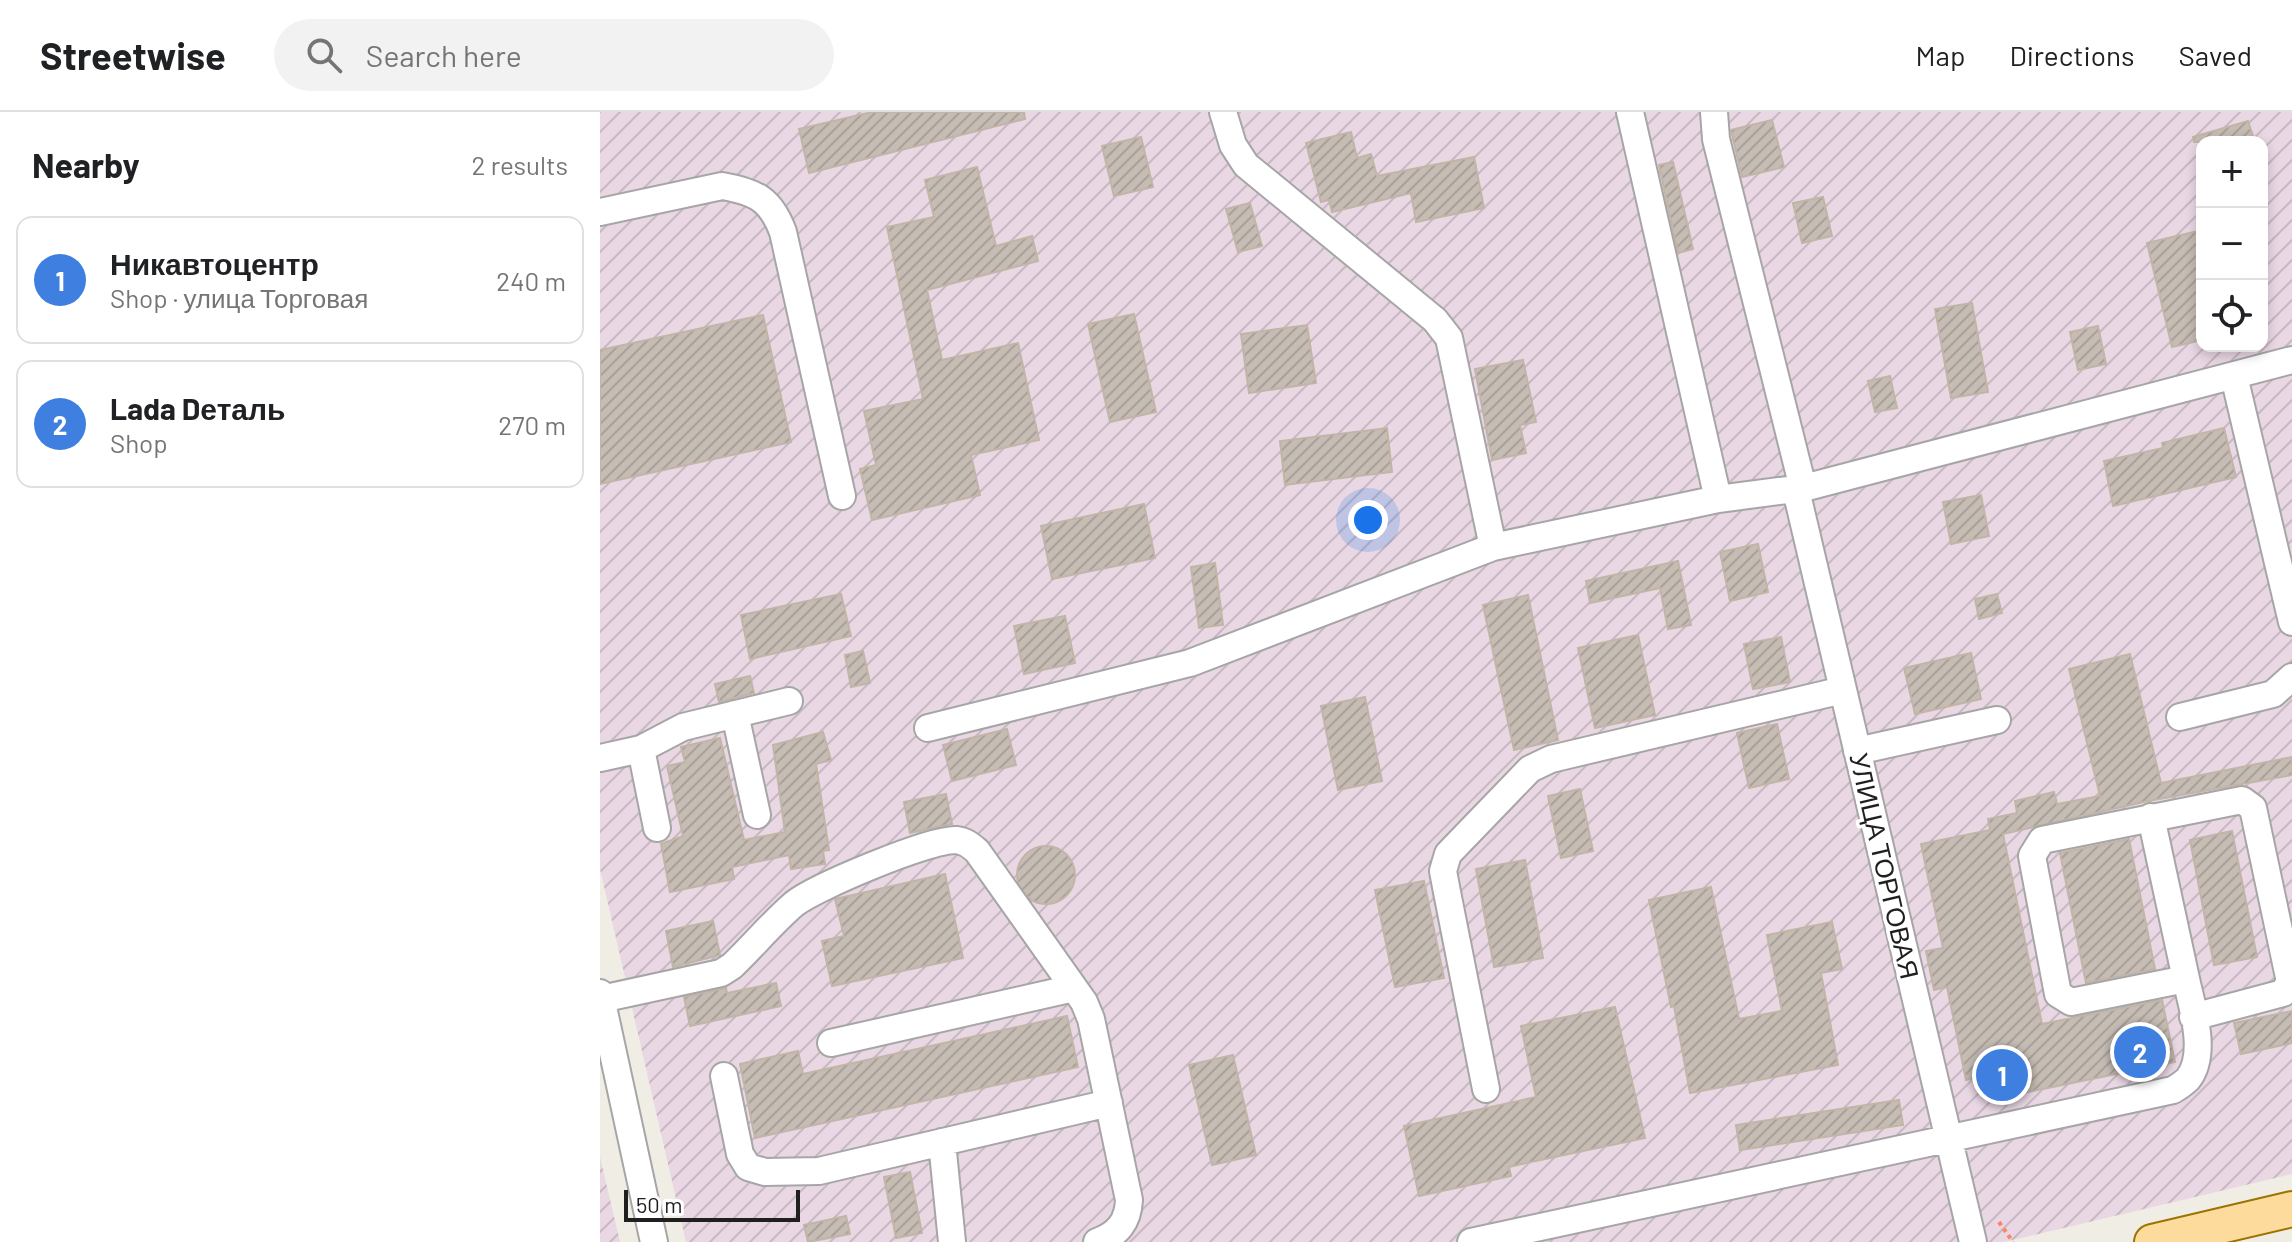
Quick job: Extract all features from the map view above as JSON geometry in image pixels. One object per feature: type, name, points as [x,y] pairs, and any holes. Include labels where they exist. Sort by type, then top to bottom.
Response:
[{"type":"main road","points":[[2152,1242],[2292,1209]]},
{"type":"street","points":[[1223,112],[1233,145],[1246,165],[1435,320],[1449,338],[1493,547]]},
{"type":"street","points":[[1630,112],[1718,499]]},
{"type":"street","name":"УЛИЦА ТОРГОВАЯ","points":[[1714,112],[1716,139],[1973,1242]]},
{"type":"street","points":[[600,212],[722,186],[742,190],[762,199],[774,209],[783,232],[842,496]]},
{"type":"street","points":[[928,728],[1190,663],[1493,547],[1718,499],[1800,489],[2292,360]]},
{"type":"street","points":[[2234,376],[2292,622]]},
{"type":"street","points":[[2180,717],[2273,694],[2292,677]]},
{"type":"street","points":[[1486,1089],[1443,871],[1448,854],[1530,769],[1551,759],[1843,690]]},
{"type":"street","points":[[600,758],[641,749],[683,727],[789,701]]},
{"type":"street","points":[[735,714],[757,815]]},
{"type":"street","points":[[1857,751],[1997,720]]},
{"type":"street","points":[[641,749],[657,828]]},
{"type":"street","points":[[2186,979],[2071,1002],[2058,994],[2032,856],[2042,840],[2242,800],[2253,808],[2290,982],[2283,993],[2193,1017]]},
{"type":"street","points":[[1471,1242],[2173,1090],[2187,1080],[2196,1065],[2197,1044],[2151,817]]},
{"type":"street","points":[[654,1242],[601,996],[721,973],[732,966],[794,904],[811,892],[923,846],[956,840],[966,842],[977,851],[1074,988],[1091,1019],[1129,1200],[1128,1214],[1122,1226],[1110,1237],[1097,1242]]},
{"type":"street","points":[[831,1043],[1074,988]]},
{"type":"street","points":[[724,1076],[740,1154],[748,1167],[765,1172],[819,1171],[1109,1103]]},
{"type":"street","points":[[942,1142],[952,1242]]},
{"type":"path","points":[[1999,1222],[2013,1242]]},
{"type":"shaded area","points":[[600,112],[2292,112],[2292,1174],[2004,1242],[686,1242],[600,869]]},
{"type":"shaded area","points":[[600,1157],[620,1242],[600,1242]]},
{"type":"building","points":[[872,112],[1024,112],[1025,119],[809,173],[799,129]]},
{"type":"building","points":[[1772,120],[1784,167],[1742,177],[1731,130]]},
{"type":"building","points":[[2248,121],[2253,136],[2196,136]]},
{"type":"building","points":[[1351,132],[1357,158],[1371,154],[1377,176],[1474,157],[1484,208],[1416,222],[1411,193],[1332,212],[1329,200],[1321,202],[1306,143]]},
{"type":"building","points":[[1141,137],[1153,187],[1114,196],[1102,146]]},
{"type":"building","points":[[1673,162],[1693,249],[1678,253],[1659,165]]},
{"type":"building","points":[[977,167],[996,246],[1032,236],[1038,261],[927,290],[942,360],[1018,343],[1039,440],[971,455],[980,495],[872,520],[860,469],[876,465],[864,411],[923,399],[887,227],[934,217],[925,180]]},
{"type":"building","points":[[1823,197],[1832,236],[1802,243],[1793,203]]},
{"type":"building","points":[[1250,203],[1262,246],[1238,252],[1226,209]]},
{"type":"building","points":[[2196,231],[2196,341],[2172,347],[2147,243]]},
{"type":"building","points":[[1972,303],[1988,392],[1951,398],[1935,309]]},
{"type":"building","points":[[1134,314],[1156,412],[1110,422],[1088,324]]},
{"type":"building","points":[[763,315],[791,442],[600,484],[600,350]]},
{"type":"building","points":[[1307,325],[1316,383],[1249,393],[1241,334]]},
{"type":"building","points":[[2098,326],[2106,364],[2078,370],[2070,332]]},
{"type":"building","points":[[1523,360],[1536,422],[1520,425],[1526,453],[1492,460],[1475,369]]},
{"type":"building","points":[[1890,376],[1897,408],[1875,412],[1868,381]]},
{"type":"building","points":[[1387,428],[1392,472],[1285,485],[1280,441]]},
{"type":"building","points":[[2224,428],[2236,477],[2113,506],[2104,461],[2163,448],[2162,443]]},
{"type":"building","points":[[1981,495],[1989,536],[1951,544],[1943,502]]},
{"type":"building","points":[[1144,504],[1155,558],[1052,579],[1041,526]]},
{"type":"building","points":[[1758,544],[1768,592],[1730,601],[1720,552]]},
{"type":"building","points":[[1678,561],[1691,625],[1668,629],[1660,588],[1590,603],[1586,581]]},
{"type":"building","points":[[1215,563],[1223,625],[1199,628],[1191,567]]},
{"type":"building","points":[[841,594],[851,636],[750,659],[741,615]]},
{"type":"building","points":[[1997,594],[2002,613],[1979,619],[1975,599]]},
{"type":"building","points":[[1528,595],[1558,740],[1514,750],[1483,605]]},
{"type":"building","points":[[1065,616],[1075,663],[1024,674],[1014,626]]},
{"type":"building","points":[[1638,635],[1655,715],[1595,728],[1578,648]]},
{"type":"building","points":[[1781,637],[1790,682],[1753,689],[1744,644]]},
{"type":"building","points":[[863,651],[870,683],[851,687],[845,655]]},
{"type":"building","points":[[1971,653],[1981,699],[1915,714],[1904,668]]},
{"type":"building","points":[[2130,654],[2161,783],[2292,757],[2292,775],[2148,801],[2003,834],[2042,1024],[2162,1000],[2175,1062],[2018,1094],[2016,1088],[1997,1092],[1993,1074],[1966,1080],[1947,987],[1934,990],[1926,951],[1943,948],[1921,844],[1990,830],[1988,819],[2017,813],[2015,801],[2054,792],[2057,804],[2100,796],[2069,669]]},
{"type":"building","points":[[750,676],[754,693],[719,702],[715,684]]},
{"type":"building","points":[[1365,697],[1382,781],[1338,790],[1321,706]]},
{"type":"building","points":[[1777,724],[1789,779],[1749,788],[1737,733]]},
{"type":"building","points":[[1007,729],[1016,765],[952,781],[943,745]]},
{"type":"building","points":[[823,732],[831,760],[816,764],[829,850],[823,851],[825,864],[791,869],[789,855],[732,867],[734,879],[670,892],[661,844],[683,836],[667,766],[685,762],[681,747],[720,738],[744,840],[785,832],[773,745]]},
{"type":"building","points":[[1580,789],[1593,851],[1561,858],[1548,796]]},
{"type":"building","points":[[946,794],[952,824],[910,833],[904,802]]},
{"type":"building","points":[[2232,831],[2257,957],[2214,965],[2190,840]]},
{"type":"building","points":[[2129,839],[2155,969],[2086,983],[2060,853]]},
{"type":"building","points":[[1046,846],[1057,848],[1066,855],[1073,864],[1073,886],[1066,895],[1057,902],[1046,904],[1035,902],[1026,895],[1019,886],[1017,875],[1019,864],[1026,855],[1035,848]]},
{"type":"building","points":[[1525,860],[1543,958],[1494,967],[1476,869]]},
{"type":"building","points":[[945,874],[963,958],[832,986],[822,941],[844,936],[835,899]]},
{"type":"building","points":[[1424,881],[1444,978],[1395,987],[1375,890]]},
{"type":"building","points":[[1711,887],[1739,1019],[1782,1011],[1767,935],[1832,922],[1842,969],[1821,973],[1838,1065],[1690,1093],[1674,1006],[1671,1007],[1649,900]]},
{"type":"building","points":[[713,921],[720,955],[673,967],[666,931]]},
{"type":"building","points":[[776,983],[781,1006],[690,1026],[684,997],[726,988],[727,993]]},
{"type":"building","points":[[1615,1007],[1645,1138],[1509,1167],[1511,1176],[1419,1196],[1404,1126],[1536,1097],[1521,1026]]},
{"type":"building","points":[[2292,1011],[2292,1043],[2241,1054],[2234,1023]]},
{"type":"building","points":[[1067,1016],[1078,1067],[755,1138],[740,1064],[798,1051],[803,1074]]},
{"type":"building","points":[[1233,1055],[1256,1155],[1212,1165],[1189,1065]]},
{"type":"building","points":[[1899,1100],[1903,1125],[1740,1150],[1736,1125]]},
{"type":"building","points":[[910,1172],[922,1233],[896,1238],[884,1177]]},
{"type":"building","points":[[846,1216],[850,1234],[808,1242],[804,1225]]},
{"type":"place","name":"Lada Dеталь","points":[[2140,1052]]},
{"type":"place","name":"Никавтоцентр","points":[[2002,1075]]}]
